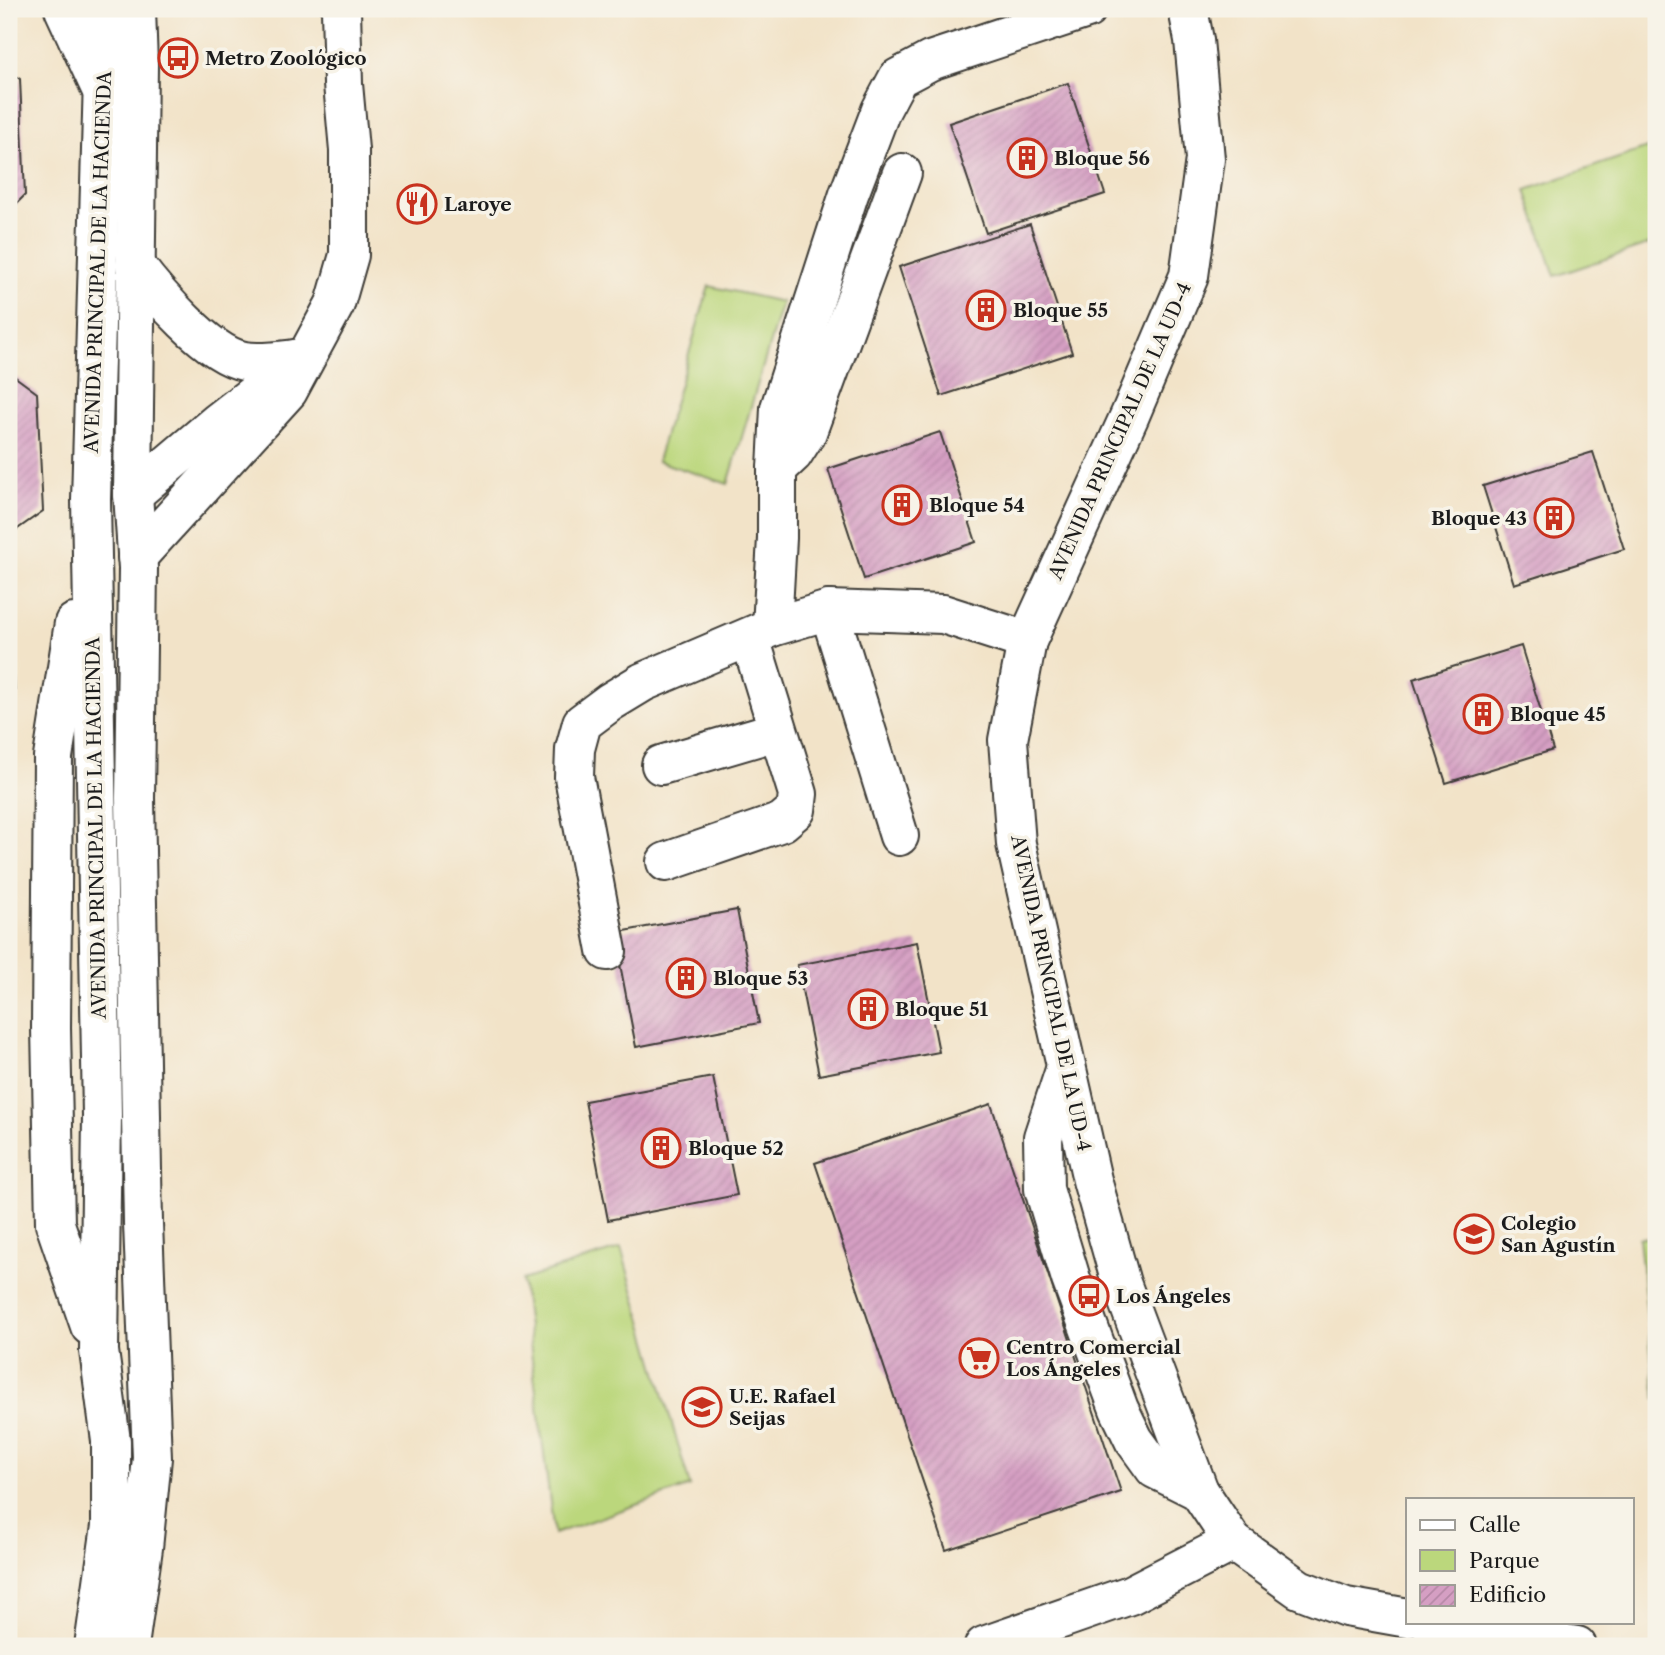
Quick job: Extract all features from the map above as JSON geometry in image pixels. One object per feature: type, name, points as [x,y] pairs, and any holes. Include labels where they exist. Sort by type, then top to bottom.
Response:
[{"type":"street","points":[[64,9],[103,96]]},
{"type":"street","name":"AVENIDA PRINCIPAL DE LA HACIENDA","points":[[94,1646],[111,1526],[111,1441],[99,1352],[102,1115],[91,500],[104,9]]},
{"type":"street","name":"AVENIDA PRINCIPAL DE LA HACIENDA","points":[[129,1646],[152,1458],[143,1223],[135,798],[137,557],[133,494],[138,65],[136,9]]},
{"type":"street","points":[[92,565],[137,557],[288,391],[335,304],[349,255],[349,150],[343,84],[341,9]]},
{"type":"street","points":[[666,862],[782,822],[796,810],[797,794],[777,732],[761,632],[777,538],[780,408],[849,194],[881,110],[898,78],[930,61],[1087,9]]},
{"type":"street","name":"AVENIDA PRINCIPAL DE LA UD-4","points":[[1188,9],[1194,40],[1205,159],[1189,276],[1130,415],[1027,640],[1008,740],[1016,844],[1092,1180],[1121,1283],[1199,1491],[1233,1542],[1299,1589],[1346,1607],[1406,1618]]},
{"type":"street","points":[[777,469],[793,454],[807,432],[902,173]]},
{"type":"street","points":[[135,265],[164,300],[200,337],[218,351],[242,361],[306,358]]},
{"type":"street","points":[[91,500],[133,494],[264,386],[306,358]]},
{"type":"street","points":[[607,951],[573,777],[575,749],[582,723],[610,702],[643,682],[761,632],[829,610],[943,614],[1027,640]]},
{"type":"street","points":[[829,610],[900,836]]},
{"type":"street","points":[[662,765],[777,732]]},
{"type":"street","points":[[984,1646],[1130,1595],[1233,1542]]},
{"type":"street","points":[[1440,1624],[1577,1646]]},
{"type":"green space","points":[[1653,146],[1656,155],[1656,242],[1555,276],[1526,190]]},
{"type":"green space","points":[[709,286],[782,302],[728,484],[657,461]]},
{"type":"green space","points":[[1656,1237],[1656,1400],[1639,1238]]},
{"type":"green space","points":[[621,1248],[690,1486],[554,1534],[522,1280]]},
{"type":"building","points":[[9,71],[20,79],[25,195],[9,211]]},
{"type":"building","name":"Bloque 56","points":[[1068,83],[1105,194],[986,233],[949,123]]},
{"type":"building","name":"Bloque 55","points":[[1030,224],[1072,353],[941,396],[899,267]]},
{"type":"building","points":[[9,306],[14,376],[37,393],[43,511],[9,535]]},
{"type":"building","name":"Bloque 54","points":[[940,432],[976,542],[864,579],[828,469]]},
{"type":"building","name":"Bloque 43","points":[[1593,452],[1624,549],[1514,584],[1483,486]]},
{"type":"building","points":[[11,598],[15,700],[9,700]]},
{"type":"building","name":"Bloque 45","points":[[1521,646],[1553,750],[1446,783],[1413,679]]},
{"type":"building","name":"Bloque 53","points":[[737,910],[759,1023],[636,1047],[614,933]]},
{"type":"building","name":"Bloque 51","points":[[917,942],[939,1052],[819,1075],[797,965]]},
{"type":"building","name":"Bloque 52","points":[[713,1077],[737,1195],[608,1220],[585,1101]]},
{"type":"building","name":"Centro Comercial Los Ángeles","points":[[991,1104],[1121,1492],[946,1550],[815,1163]]},
{"type":"place","name":"Metro Zoológico","points":[[178,58]]},
{"type":"place","name":"Bloque 56","points":[[1027,158]]},
{"type":"place","name":"Laroye","points":[[417,204]]},
{"type":"place","name":"Bloque 55","points":[[986,310]]},
{"type":"place","name":"Bloque 54","points":[[902,505]]},
{"type":"place","name":"Bloque 43","points":[[1554,518]]},
{"type":"place","name":"Bloque 45","points":[[1483,714]]},
{"type":"place","name":"Bloque 53","points":[[686,978]]},
{"type":"place","name":"Bloque 51","points":[[868,1009]]},
{"type":"place","name":"Bloque 52","points":[[661,1148]]},
{"type":"place","name":"Colegio San Agustín","points":[[1474,1234]]},
{"type":"place","name":"Los Ángeles","points":[[1089,1296]]},
{"type":"place","name":"Centro Comercial Los Ángeles","points":[[979,1358]]},
{"type":"place","name":"U.E. Rafael Seijas","points":[[702,1407]]}]
